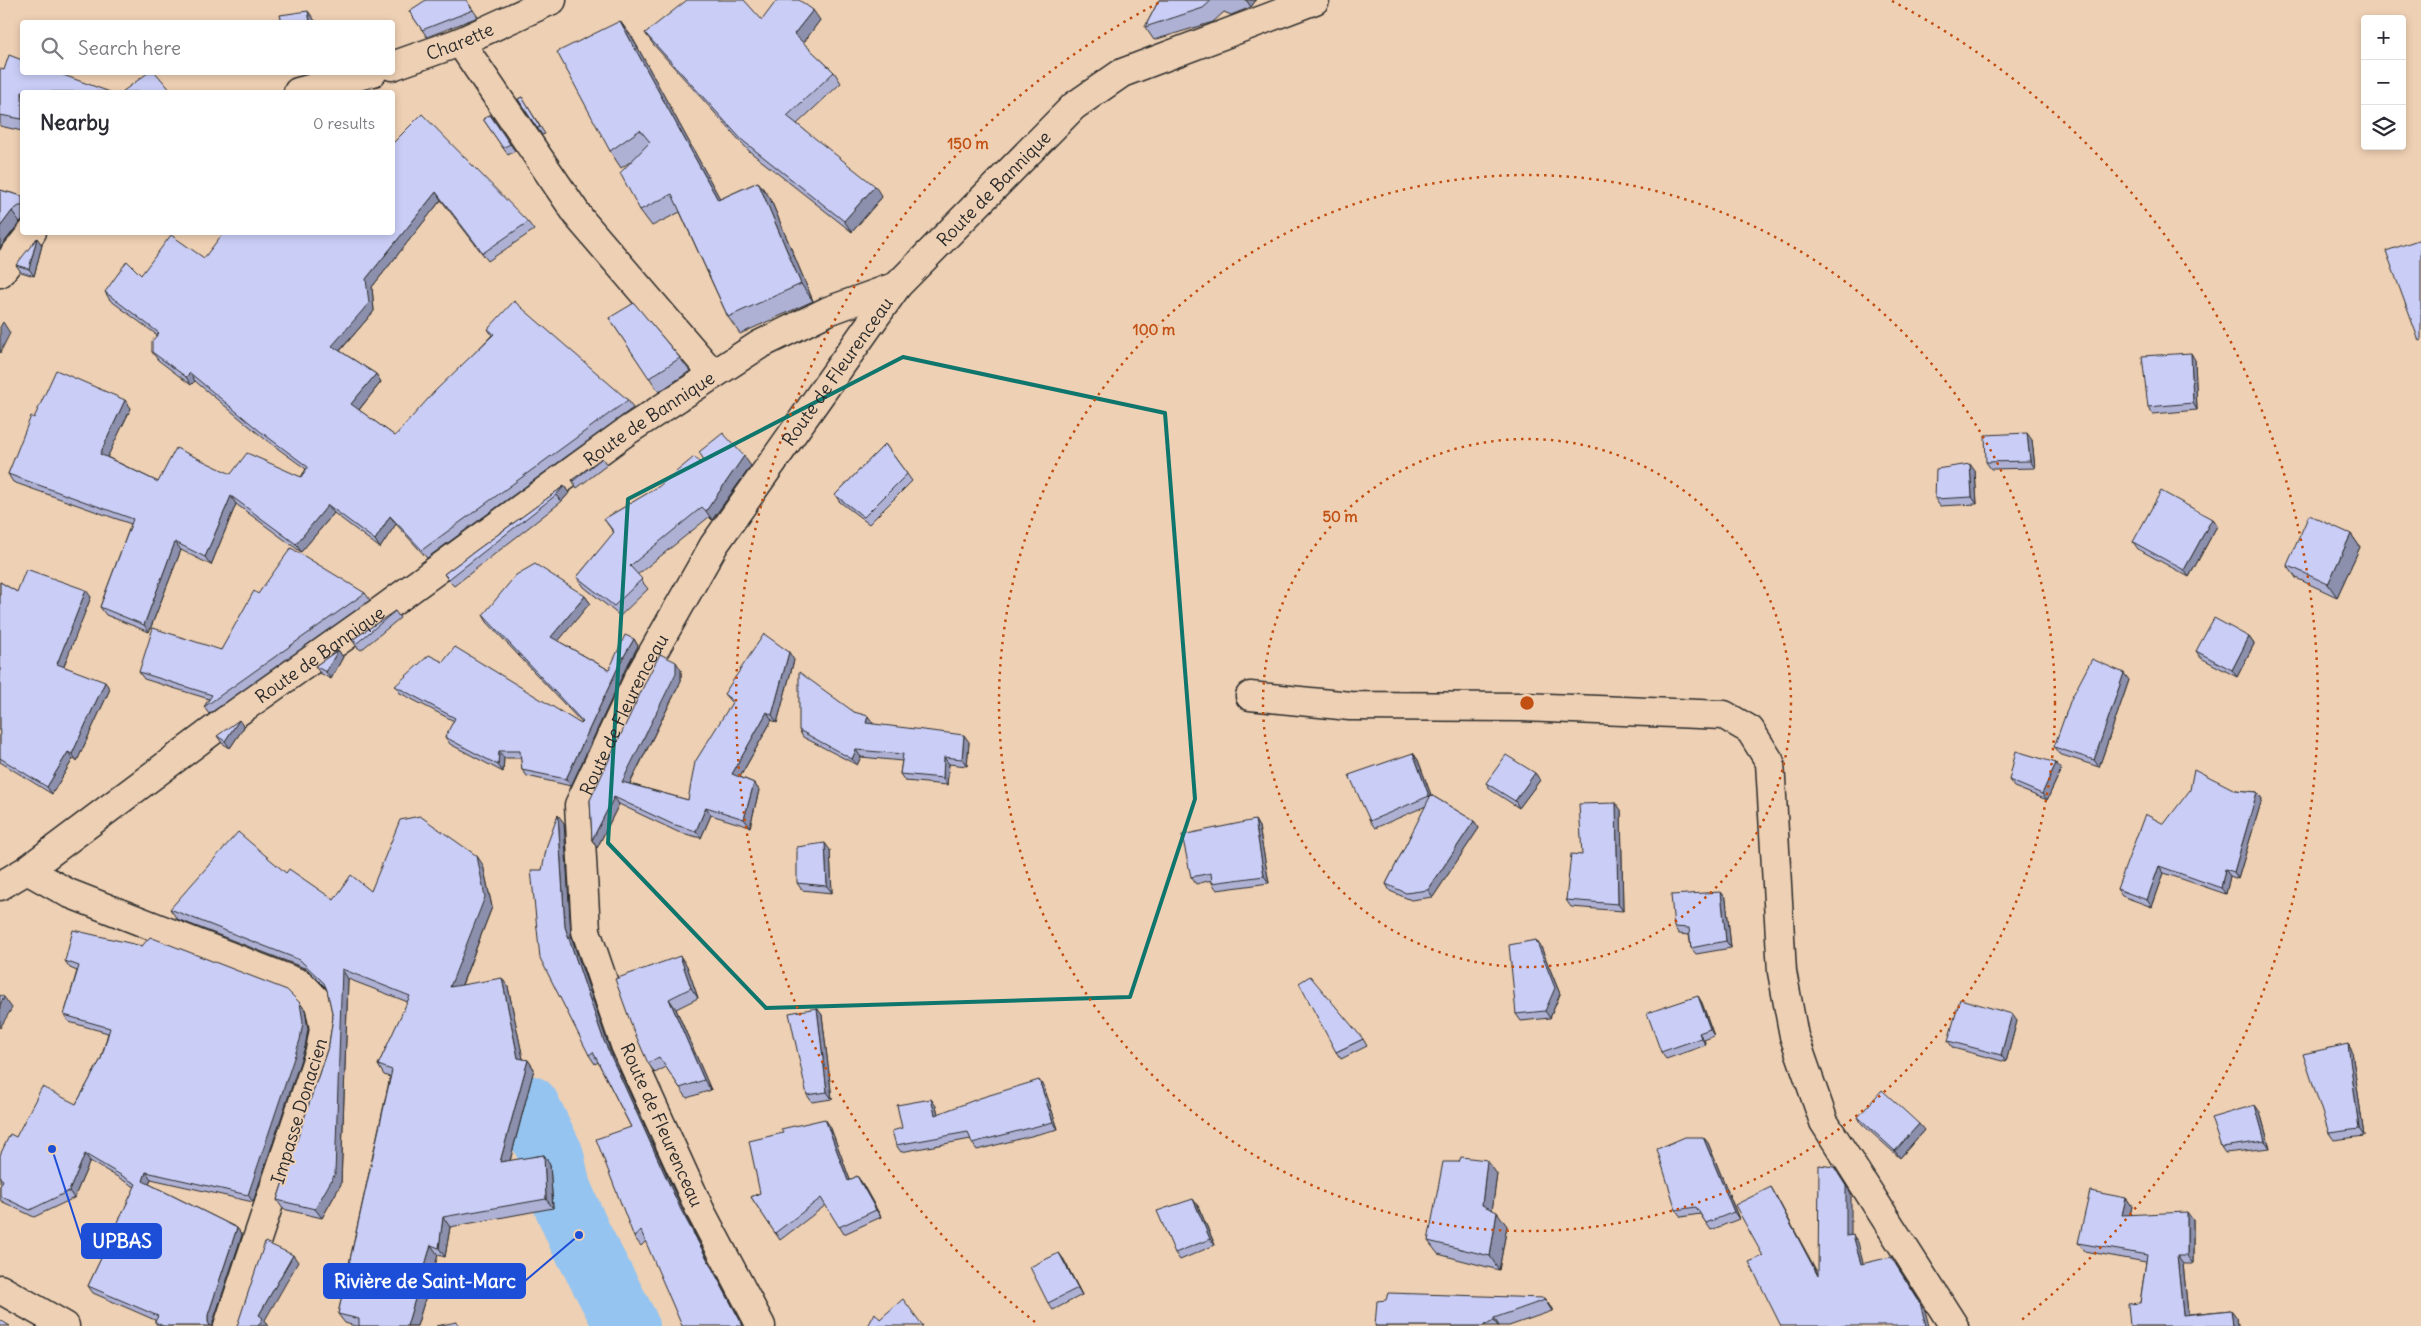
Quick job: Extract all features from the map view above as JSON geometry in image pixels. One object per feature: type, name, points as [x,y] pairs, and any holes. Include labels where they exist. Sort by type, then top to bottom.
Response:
[{"type":"street","name":"Charette","points":[[395,65],[460,42],[552,0]]},
{"type":"street","name":"Route de Bannique","points":[[0,886],[27,870],[228,719],[405,594],[627,431],[712,374],[759,345],[828,311],[897,286],[1074,106],[1122,73],[1315,0]]},
{"type":"street","points":[[460,42],[581,220],[712,374]]},
{"type":"street","points":[[306,90],[362,75]]},
{"type":"street","points":[[0,273],[30,235]]},
{"type":"street","name":"Route de Fleurenceau","points":[[761,1326],[697,1204],[625,1045],[586,931],[579,805],[639,678],[714,545],[897,286]]},
{"type":"street","points":[[1250,696],[1350,706],[1522,707],[1724,715],[1750,730],[1770,762],[1782,972],[1794,1036],[1824,1122],[1954,1326]]},
{"type":"street","name":"Impasse Donacien","points":[[27,870],[68,892],[301,984],[319,1003],[324,1029],[320,1051],[228,1326]]},
{"type":"street","points":[[0,1289],[65,1326]]},
{"type":"highlighted area","points":[[903,357],[1165,413],[1195,799],[1130,997],[766,1008],[608,843],[628,499]]},
{"type":"building","points":[[426,0],[466,0],[473,10],[422,30],[409,11]]},
{"type":"building","points":[[687,0],[744,0],[762,20],[777,0],[799,0],[813,10],[794,34],[834,72],[787,116],[875,186],[844,221],[742,140],[645,33]]},
{"type":"building","points":[[1159,0],[1212,0],[1203,8],[1145,27]]},
{"type":"building","points":[[308,11],[310,20],[281,20],[280,15]]},
{"type":"building","points":[[620,21],[718,200],[758,182],[801,284],[728,317],[672,194],[640,210],[620,173],[650,142],[640,130],[610,151],[557,52]]},
{"type":"building","points":[[9,55],[20,59],[20,75],[63,75],[104,90],[20,90],[20,119],[0,115],[0,69],[4,70]]},
{"type":"building","points":[[145,75],[158,75],[170,90],[125,90]]},
{"type":"building","points":[[522,97],[540,127],[537,128],[518,99]]},
{"type":"building","points":[[422,114],[528,222],[483,253],[436,192],[366,279],[369,303],[332,346],[376,374],[351,404],[395,436],[435,391],[494,334],[488,329],[514,301],[628,400],[422,550],[390,516],[375,540],[328,505],[296,544],[231,496],[205,557],[175,542],[144,625],[100,607],[133,519],[8,474],[31,416],[34,418],[56,370],[125,400],[100,454],[158,482],[176,448],[231,474],[247,453],[301,477],[308,467],[261,432],[190,373],[186,377],[152,352],[152,341],[159,333],[105,292],[127,261],[141,275],[171,235],[204,258],[222,235],[395,235],[395,141]]},
{"type":"building","points":[[490,115],[510,144],[503,148],[483,119]]},
{"type":"building","points":[[0,190],[20,195],[20,206],[12,211],[0,227]]},
{"type":"building","points":[[37,238],[29,269],[16,265]]},
{"type":"building","points":[[2421,239],[2421,340],[2419,341],[2386,251]]},
{"type":"building","points":[[634,303],[680,358],[649,378],[609,318]]},
{"type":"building","points":[[2191,353],[2193,403],[2148,407],[2142,356]]},
{"type":"building","points":[[723,433],[744,456],[706,511],[702,507],[630,566],[642,579],[614,606],[577,577],[614,532],[604,519],[658,487],[694,457],[701,463],[704,460],[699,452]]},
{"type":"building","points":[[2027,433],[2030,461],[1986,462],[1985,435]]},
{"type":"building","points":[[885,444],[907,474],[864,517],[835,495]]},
{"type":"building","points":[[602,458],[573,481],[572,480]]},
{"type":"building","points":[[1970,464],[1972,497],[1935,499],[1936,469]]},
{"type":"building","points":[[564,486],[556,495],[449,579],[444,574]]},
{"type":"building","points":[[2161,491],[2212,519],[2184,570],[2133,542]]},
{"type":"building","points":[[2309,515],[2351,534],[2328,584],[2287,565]]},
{"type":"building","points":[[291,548],[365,593],[204,707],[212,695],[139,672],[153,628],[221,650],[254,591],[258,594]]},
{"type":"building","points":[[535,564],[585,596],[551,637],[609,670],[625,635],[634,639],[620,663],[566,779],[522,770],[520,751],[499,751],[498,765],[445,737],[455,718],[395,686],[429,655],[443,662],[455,647],[581,724],[583,722],[483,615],[516,575]]},
{"type":"building","points":[[26,569],[86,590],[57,664],[105,682],[72,754],[68,752],[47,787],[0,758],[0,582],[17,592]]},
{"type":"building","points":[[395,611],[357,643],[352,640]]},
{"type":"building","points":[[2214,618],[2249,637],[2232,670],[2196,651]]},
{"type":"building","points":[[764,634],[789,652],[772,715],[767,712],[732,774],[754,783],[744,819],[706,807],[696,831],[672,824],[614,797],[592,840],[590,800],[660,654],[676,662],[676,673],[622,782],[688,800],[695,762],[733,701],[724,694]]},
{"type":"building","points":[[338,650],[326,672],[315,666]]},
{"type":"building","points":[[2092,659],[2124,673],[2094,760],[2054,747],[2071,699]]},
{"type":"building","points":[[799,672],[854,712],[868,716],[866,723],[964,735],[962,759],[944,757],[943,778],[900,774],[903,754],[856,750],[852,759],[799,730]]},
{"type":"building","points":[[239,720],[225,741],[217,736]]},
{"type":"building","points":[[2016,751],[2056,763],[2042,794],[2009,780]]},
{"type":"building","points":[[1413,753],[1429,796],[1370,821],[1349,775]]},
{"type":"building","points":[[1506,755],[1535,773],[1515,801],[1486,783]]},
{"type":"building","points":[[2194,769],[2235,790],[2257,792],[2234,872],[2225,869],[2221,888],[2159,866],[2147,900],[2117,889],[2145,814],[2164,824],[2190,790]]},
{"type":"building","points":[[1431,795],[1474,821],[1428,890],[1406,893],[1386,884]]},
{"type":"building","points":[[1616,803],[1618,904],[1566,900],[1571,854],[1582,855],[1579,804]]},
{"type":"building","points":[[558,815],[565,927],[604,1041],[681,1210],[743,1326],[682,1326],[641,1231],[634,1237],[596,1139],[631,1127],[593,1052],[589,1055],[540,958],[531,870],[542,870],[547,845]]},
{"type":"building","points":[[420,816],[477,856],[485,897],[450,987],[502,978],[518,1058],[528,1060],[500,1162],[544,1155],[546,1199],[443,1217],[439,1248],[431,1245],[407,1326],[359,1326],[359,1319],[338,1314],[392,1070],[378,1065],[410,996],[342,969],[335,1174],[315,1209],[277,1200],[329,1044],[333,1017],[327,990],[324,983],[300,960],[170,909],[238,832],[286,873],[289,869],[334,900],[351,875],[371,891],[400,820]]},
{"type":"building","points":[[1255,820],[1264,876],[1212,883],[1211,873],[1191,877],[1182,835]]},
{"type":"building","points":[[825,843],[827,886],[797,883],[797,847]]},
{"type":"building","points":[[1721,892],[1726,941],[1691,948],[1689,928],[1674,927],[1671,895]]},
{"type":"building","points":[[73,930],[142,946],[150,937],[287,990],[300,1003],[303,1022],[300,1040],[248,1195],[146,1172],[143,1181],[237,1228],[208,1315],[210,1326],[163,1326],[155,1322],[158,1316],[88,1286],[136,1184],[85,1154],[69,1191],[30,1210],[0,1196],[0,1186],[3,1180],[0,1178],[0,1155],[10,1134],[16,1137],[42,1087],[76,1104],[101,1059],[110,1028],[64,1015],[79,966],[65,961]]},
{"type":"building","points":[[1536,940],[1555,988],[1545,1011],[1516,1014],[1509,945]]},
{"type":"building","points":[[680,956],[691,988],[669,999],[704,1080],[680,1088],[659,1057],[648,1063],[633,1029],[615,979]]},
{"type":"building","points":[[1310,976],[1363,1039],[1336,1052],[1299,983]]},
{"type":"building","points":[[0,995],[4,997],[0,1005]]},
{"type":"building","points":[[1698,996],[1710,1029],[1699,1033],[1701,1038],[1661,1052],[1647,1013]]},
{"type":"building","points":[[1960,999],[2012,1014],[2001,1055],[1948,1041]]},
{"type":"building","points":[[817,1008],[827,1092],[807,1095],[789,1013]]},
{"type":"building","points":[[2348,1044],[2359,1129],[2329,1133],[2303,1054]]},
{"type":"building","points":[[1039,1080],[1053,1122],[972,1143],[968,1132],[896,1145],[892,1131],[902,1128],[897,1105],[931,1099],[935,1115],[980,1098]]},
{"type":"building","points":[[1882,1090],[1919,1124],[1895,1151],[1858,1117]]},
{"type":"building","points":[[2255,1105],[2265,1141],[2221,1147],[2211,1118]]},
{"type":"building","points":[[825,1119],[848,1181],[857,1176],[876,1210],[839,1227],[821,1198],[775,1233],[751,1197],[760,1193],[749,1141],[783,1133],[781,1129]]},
{"type":"building","points":[[1685,1137],[1703,1137],[1734,1212],[1706,1223],[1696,1207],[1676,1210],[1657,1149]]},
{"type":"building","points":[[1461,1157],[1487,1160],[1482,1205],[1497,1212],[1490,1256],[1428,1241],[1443,1162],[1459,1162]]},
{"type":"building","points":[[1819,1165],[1834,1167],[1846,1186],[1846,1236],[1853,1235],[1861,1264],[1891,1257],[1920,1303],[1926,1326],[1781,1326],[1749,1262],[1763,1256],[1735,1205],[1771,1187],[1818,1276]]},
{"type":"building","points":[[2090,1191],[2126,1198],[2122,1215],[2187,1212],[2187,1256],[2177,1256],[2183,1315],[2231,1310],[2233,1326],[2130,1326],[2128,1304],[2140,1303],[2147,1255],[2078,1243]]},
{"type":"building","points":[[1193,1199],[1210,1239],[1175,1253],[1157,1211]]},
{"type":"building","points":[[265,1242],[293,1255],[259,1315],[263,1318],[258,1326],[237,1326]]},
{"type":"building","points":[[1059,1253],[1078,1288],[1048,1303],[1030,1267]]},
{"type":"building","points":[[1388,1293],[1544,1298],[1545,1300],[1494,1318],[1494,1321],[1483,1326],[1375,1326],[1377,1301],[1386,1300]]},
{"type":"building","points":[[903,1299],[923,1326],[868,1326],[875,1313],[880,1319]]},
{"type":"building","points":[[0,1320],[10,1326],[0,1326]]},
{"type":"building","points":[[457,1322],[458,1326],[436,1326]]},
{"type":"waterway","points":[[528,1107],[552,1156],[559,1189],[579,1235],[627,1326]]},
{"type":"place","name":"UPBAS","points":[[52,1149]]},
{"type":"place","name":"Rivière de Saint-Marc","points":[[579,1235]]}]
